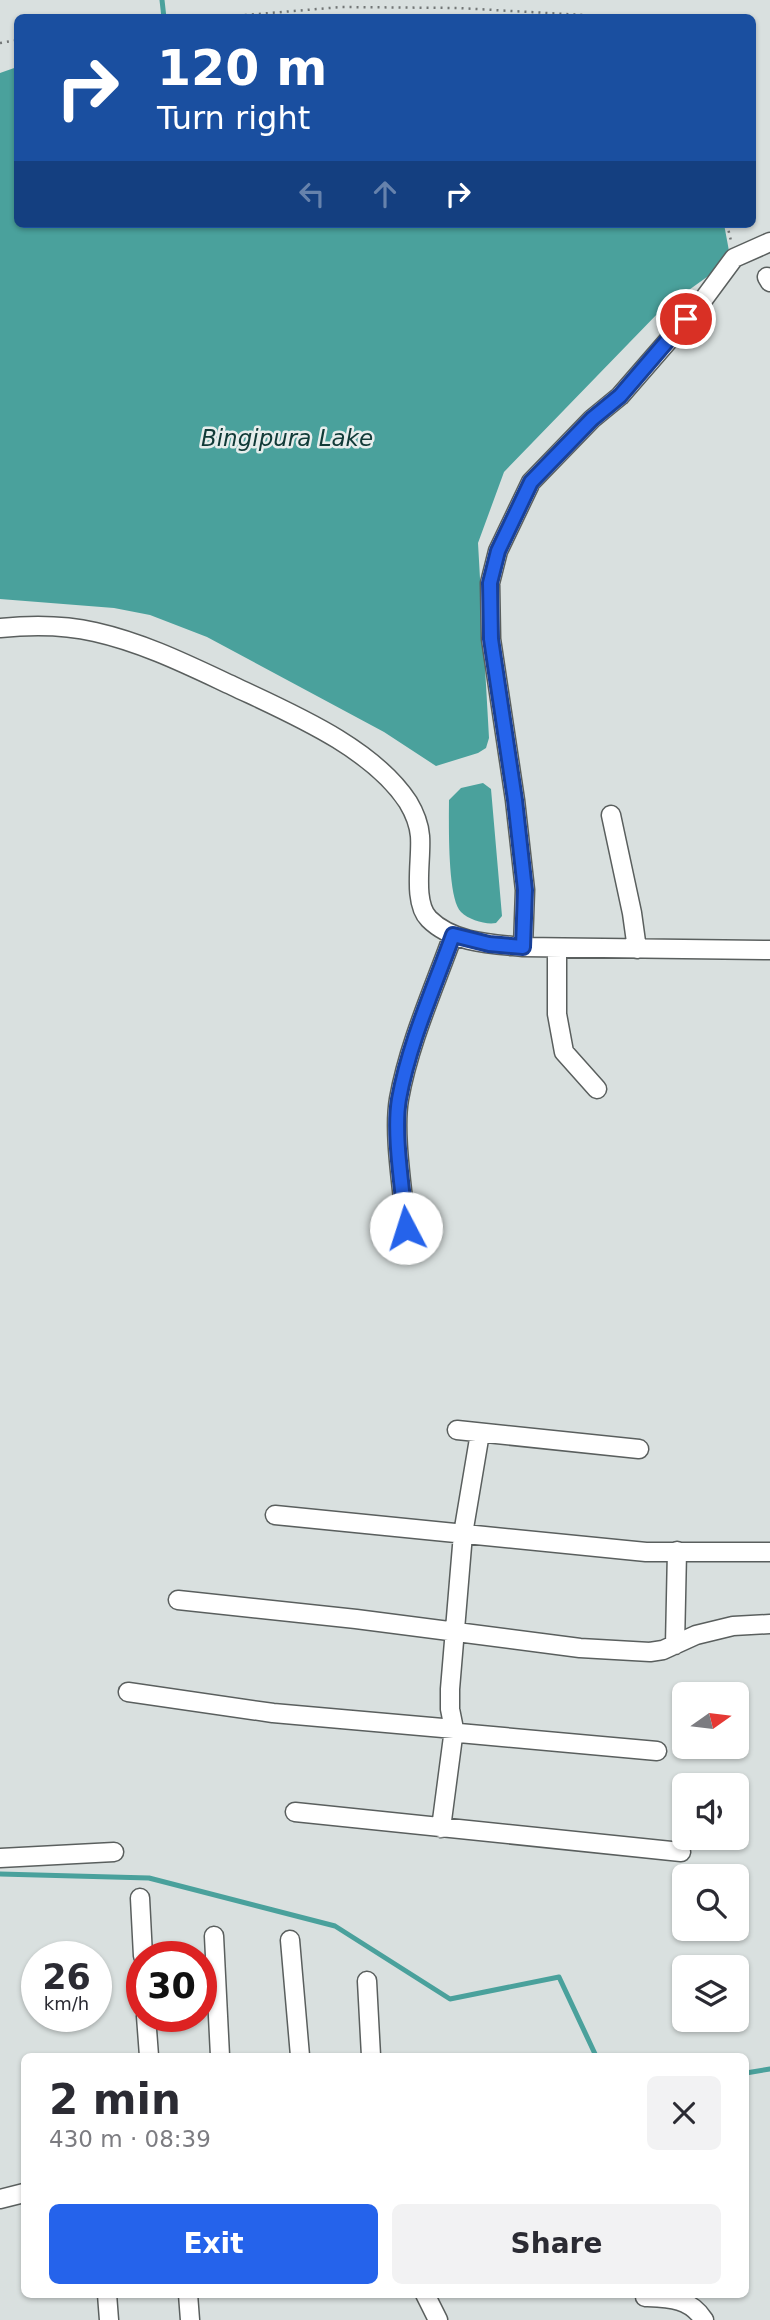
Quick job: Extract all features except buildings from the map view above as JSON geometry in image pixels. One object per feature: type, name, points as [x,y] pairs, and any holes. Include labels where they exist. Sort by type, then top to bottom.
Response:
[{"type":"street","points":[[523,947],[525,890],[515,800],[491,639],[490,583],[498,551],[531,482],[592,419],[620,396],[700,304],[734,258],[770,242]]},
{"type":"street","points":[[0,628],[94,631],[133,642],[168,655],[274,705],[344,743],[371,764],[406,800],[418,823],[420,835],[419,885],[423,912],[435,924],[453,935],[489,944],[523,947],[770,950]]},
{"type":"street","points":[[611,815],[632,912],[637,949]]},
{"type":"street","points":[[406,1228],[399,1143],[399,1100],[415,1042],[453,935]]},
{"type":"street","points":[[557,948],[557,1014],[564,1052],[597,1089]]},
{"type":"street","points":[[457,1430],[639,1449]]},
{"type":"street","points":[[441,1828],[454,1729],[450,1699],[463,1534],[480,1433]]},
{"type":"street","points":[[275,1515],[646,1552],[770,1552]]},
{"type":"street","points":[[675,1645],[677,1551]]},
{"type":"street","points":[[178,1600],[356,1619],[580,1648],[650,1652],[675,1645],[696,1635],[733,1626],[770,1624]]},
{"type":"street","points":[[128,1692],[274,1713],[657,1751]]},
{"type":"street","points":[[295,1812],[681,1852]]},
{"type":"street","points":[[0,1858],[114,1852]]},
{"type":"street","points":[[140,1898],[142,1941]]},
{"type":"street","points":[[214,1936],[220,2053]]},
{"type":"street","points":[[290,1940],[300,2053]]},
{"type":"street","points":[[367,1981],[371,2053]]},
{"type":"street","points":[[147,2032],[149,2053]]},
{"type":"street","points":[[0,2199],[21,2194]]},
{"type":"street","points":[[107,2298],[109,2320]]},
{"type":"street","points":[[188,2298],[190,2320]]},
{"type":"street","points":[[427,2298],[438,2320]]},
{"type":"street","points":[[675,2298],[697,2309],[704,2320]]},
{"type":"path","points":[[258,14],[342,7],[458,8],[565,14]]},
{"type":"water","name":"Bingipura Lake","points":[[14,68],[14,228],[725,228],[729,251],[725,264],[661,310],[504,472],[478,543],[489,738],[486,748],[436,766],[384,732],[207,637],[150,615],[114,608],[0,599],[0,73]]},
{"type":"water","points":[[483,783],[491,789],[502,916],[496,923],[473,920],[461,912],[456,904],[451,876],[449,800],[461,788]]},
{"type":"waterway","points":[[162,0],[164,14]]},
{"type":"waterway","points":[[0,1874],[149,1878],[335,1926],[450,1999],[559,1977],[595,2053]]},
{"type":"waterway","points":[[749,2072],[770,2069]]},
{"type":"route","points":[[406,1228],[399,1143],[399,1100],[415,1042],[453,935],[489,944],[523,947],[525,890],[515,800],[491,639],[490,583],[498,551],[531,482],[592,419],[620,396],[686,319]]}]
